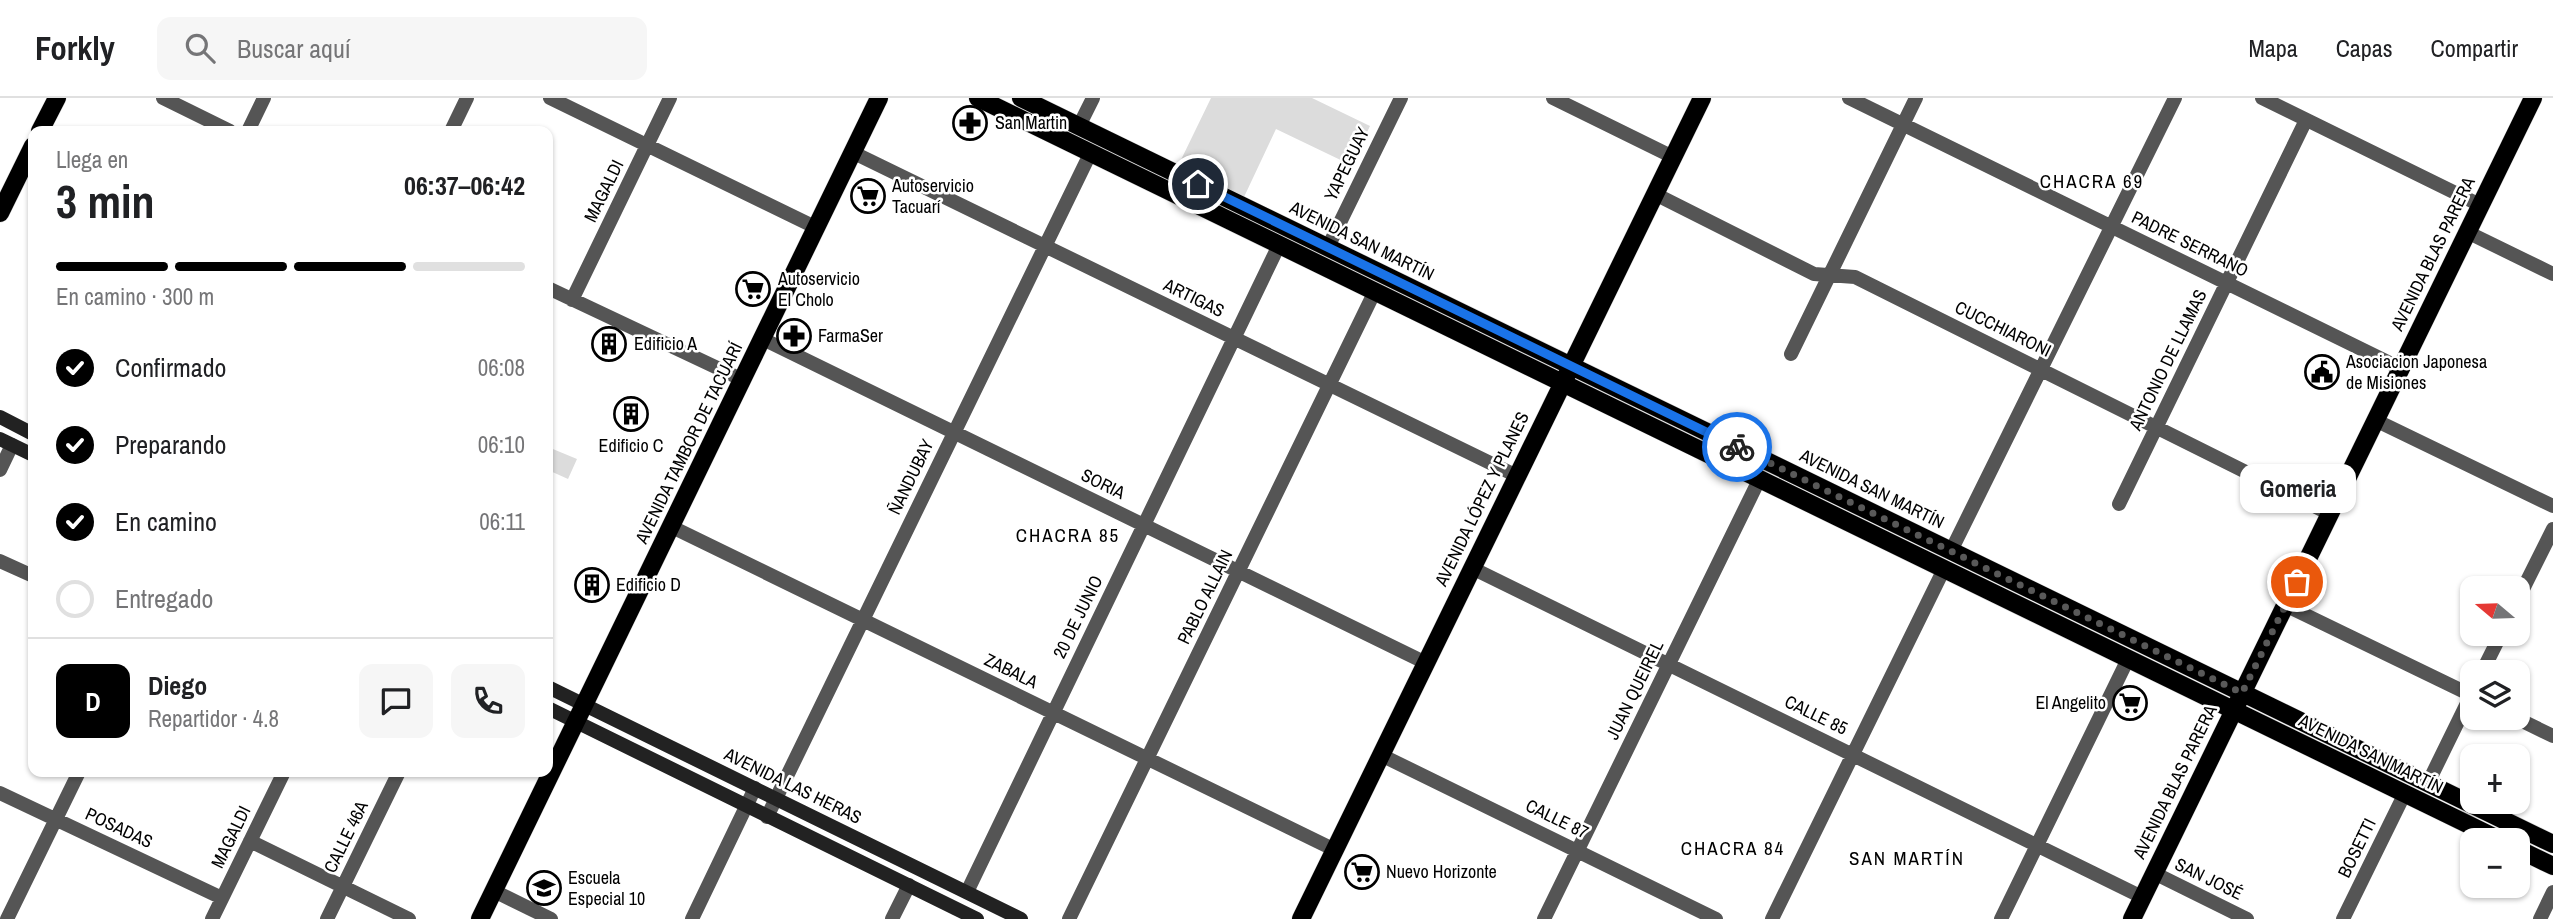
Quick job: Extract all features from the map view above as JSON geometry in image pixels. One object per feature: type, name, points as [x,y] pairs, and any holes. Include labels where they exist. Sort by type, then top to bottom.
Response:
[{"type":"main road","points":[[43,126],[57,98]]},
{"type":"main road","name":"AVENIDA TAMBOR DE TACUARÍ","points":[[553,769],[880,98]]},
{"type":"main road","name":"AVENIDA SAN MARTÍN","points":[[978,98],[2476,828]]},
{"type":"main road","name":"AVENIDA SAN MARTÍN","points":[[1021,98],[2553,845]]},
{"type":"main road","name":"AVENIDA LÓPEZ Y PLANES","points":[[1301,919],[1702,98]]},
{"type":"main road","name":"AVENIDA BLAS PARERA","points":[[2132,919],[2533,98]]},
{"type":"main road","points":[[0,213],[28,156]]},
{"type":"main road","points":[[0,417],[28,431]]},
{"type":"main road","points":[[6,442],[28,453]]},
{"type":"main road","name":"AVENIDA LAS HERAS","points":[[553,690],[1021,919]]},
{"type":"main road","points":[[553,710],[977,919]]},
{"type":"main road","name":"AVENIDA TAMBOR DE TACUARÍ","points":[[481,919],[549,777]]},
{"type":"main road","points":[[2530,855],[2553,866]]},
{"type":"street","points":[[163,98],[220,126]]},
{"type":"street","points":[[250,126],[264,98]]},
{"type":"street","points":[[453,126],[467,98]]},
{"type":"street","points":[[550,98],[817,228]]},
{"type":"street","name":"MAGALDI","points":[[572,300],[670,98]]},
{"type":"street","points":[[1079,126],[1093,98]]},
{"type":"street","name":"YAPEGUAY","points":[[1328,247],[1401,98]]},
{"type":"street","points":[[1553,98],[1673,157]]},
{"type":"street","name":"PADRE SERRANO","points":[[1849,98],[2400,368]]},
{"type":"street","points":[[1791,354],[1916,98]]},
{"type":"street","points":[[1951,551],[2175,98]]},
{"type":"street","points":[[2262,98],[2480,205]]},
{"type":"street","name":"ANTONIO DE LLAMAS","points":[[2119,504],[2306,120]]},
{"type":"street","name":"ARTIGAS","points":[[854,153],[1517,477]]},
{"type":"street","name":"ÑANDUBAY","points":[[767,817],[1090,154]]},
{"type":"street","name":"CUCCHIARONI","points":[[1655,194],[1814,274],[1855,277],[2330,513]]},
{"type":"street","points":[[2467,232],[2553,274]]},
{"type":"street","name":"20 DE JUNIO","points":[[967,892],[1279,245]]},
{"type":"street","points":[[553,290],[743,380]]},
{"type":"street","name":"PABLO ALLAIN","points":[[1069,919],[1375,291]]},
{"type":"street","name":"SORIA","points":[[763,339],[1426,663]]},
{"type":"street","points":[[2375,420],[2553,506]]},
{"type":"street","points":[[0,470],[6,442]]},
{"type":"street","name":"JUAN QUEIREL","points":[[1544,919],[1760,478]]},
{"type":"street","name":"ZABALA","points":[[672,527],[1335,850]]},
{"type":"street","points":[[2530,576],[2553,529]]},
{"type":"street","points":[[0,561],[28,574]]},
{"type":"street","name":"CALLE 85","points":[[1472,568],[2142,897]]},
{"type":"street","points":[[1772,919],[1944,569]]},
{"type":"street","points":[[2285,605],[2460,688]]},
{"type":"street","points":[[2001,919],[2128,659]]},
{"type":"street","points":[[2428,783],[2460,718]]},
{"type":"street","points":[[2530,725],[2553,736]]},
{"type":"street","name":"CALLE 87","points":[[1381,755],[1716,919]]},
{"type":"street","points":[[8,919],[77,777]]},
{"type":"street","name":"MAGALDI","points":[[212,919],[282,777]]},
{"type":"street","name":"CALLE 46A","points":[[327,919],[397,777]]},
{"type":"street","points":[[692,919],[755,789]]},
{"type":"street","name":"POSADAS","points":[[0,793],[222,898]]},
{"type":"street","name":"BOSETTI","points":[[2343,919],[2405,793]]},
{"type":"street","points":[[250,841],[409,919]]},
{"type":"street","name":"SAN JOSÉ","points":[[2154,873],[2247,919]]},
{"type":"street","points":[[892,919],[909,885]]},
{"type":"street","points":[[494,891],[551,919]]},
{"type":"street","points":[[2540,919],[2553,892]]},
{"type":"shaded area","points":[[1211,98],[1312,98],[1370,126],[1351,165],[1276,129],[1244,197],[1178,166]]},
{"type":"shaded area","points":[[553,449],[577,459],[568,479],[553,472]]},
{"type":"way so far","points":[[1737,447],[2242,693],[2297,582]]},
{"type":"place","name":"San Martin","points":[[970,123]]},
{"type":"place","name":"Autoservicio Tacuarí","points":[[868,196]]},
{"type":"place","name":"Autoservicio El Cholo","points":[[753,289]]},
{"type":"place","name":"FarmaSer","points":[[794,336]]},
{"type":"place","name":"Edificio A","points":[[609,344]]},
{"type":"place","name":"Asociacion Japonesa de Misiones","points":[[2322,372]]},
{"type":"place","name":"Edificio C","points":[[631,414]]},
{"type":"place","name":"Gomeria","points":[[2297,582]]},
{"type":"place","name":"Edificio D","points":[[592,585]]},
{"type":"place","name":"El Angelito","points":[[2130,703]]},
{"type":"place","name":"Nuevo Horizonte","points":[[1362,872]]},
{"type":"place","name":"Escuela Especial 10","points":[[544,888]]},
{"type":"district","name":"CHACRA 69","points":[[2092,181]]},
{"type":"district","name":"CHACRA 85","points":[[1068,535]]},
{"type":"district","name":"CHACRA 84","points":[[1733,848]]},
{"type":"district","name":"SAN MARTÍN","points":[[1907,858]]},
{"type":"route","points":[[1198,184],[1737,447]]}]
